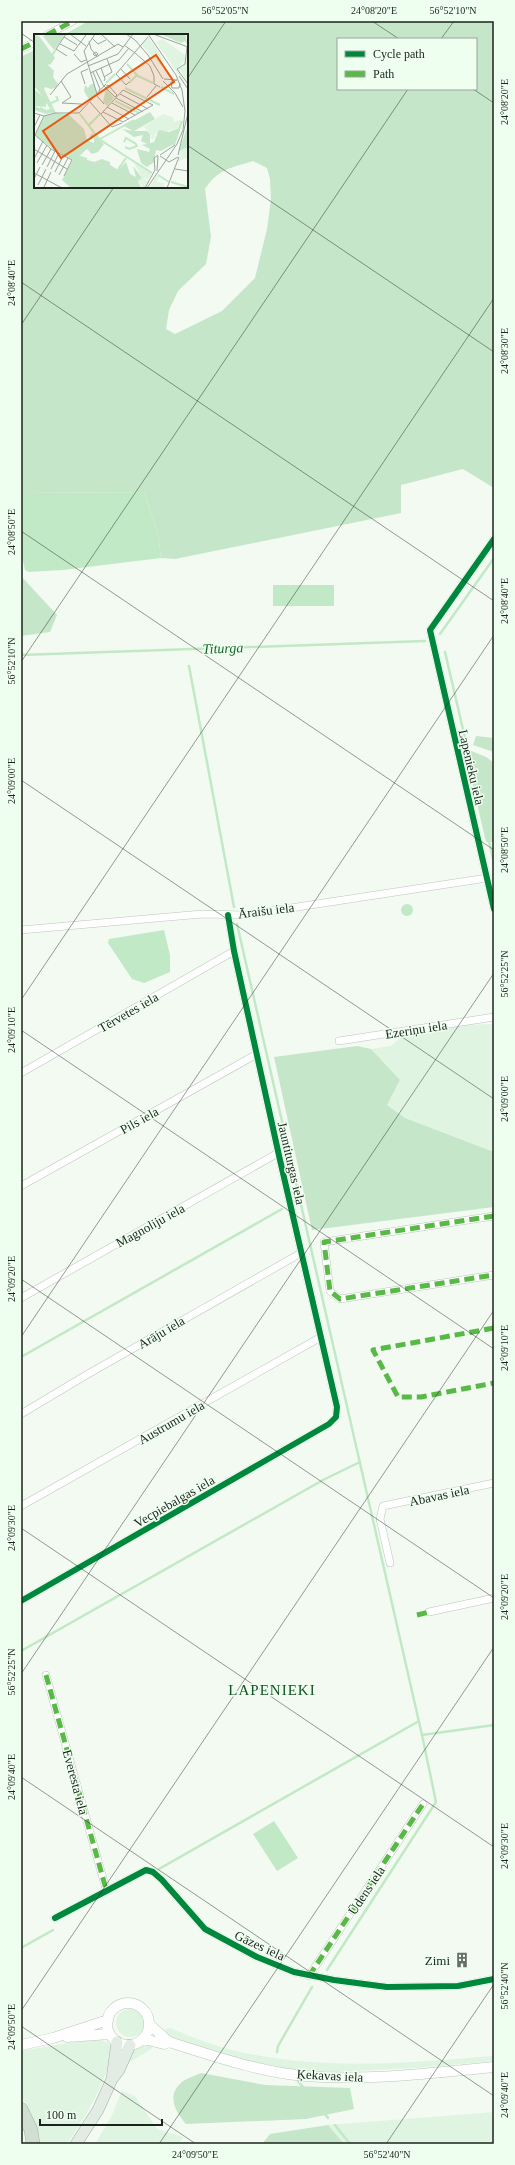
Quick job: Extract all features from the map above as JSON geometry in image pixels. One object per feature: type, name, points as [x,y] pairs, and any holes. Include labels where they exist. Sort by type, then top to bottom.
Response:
[{"type":"highway","points":[[21,2109],[31,2130],[33,2144]]},
{"type":"main road","name":"Ķekavas iela","points":[[108,2020],[114,2008],[120,2004],[132,2003],[141,2007],[146,2013],[150,2025],[169,2042],[258,2068],[304,2076],[343,2078],[409,2075],[494,2067]]},
{"type":"main road","points":[[21,2045],[53,2038],[108,2020],[113,2038],[112,2080]]},
{"type":"main road","points":[[76,2144],[98,2110],[130,2045],[144,2039],[150,2025]]},
{"type":"main road","points":[[53,2038],[113,2038],[130,2045]]},
{"type":"main road","name":"Ķekavas iela","points":[[144,2039],[164,2044],[169,2042]]},
{"type":"street","points":[[49,34],[73,21]]},
{"type":"street","points":[[21,49],[34,42]]},
{"type":"street","name":"Lapenieku iela","points":[[494,539],[430,630],[494,909]]},
{"type":"street","name":"Āraišu iela","points":[[21,930],[202,914],[245,915],[487,878]]},
{"type":"street","name":"Jauntiturgas iela","points":[[228,915],[234,951],[278,1153],[337,1407],[336,1417]]},
{"type":"street","name":"Tērvetes iela","points":[[21,1073],[234,951]]},
{"type":"street","name":"Ezeriņu iela","points":[[339,1041],[494,1017]]},
{"type":"street","name":"Pils iela","points":[[21,1186],[257,1054]]},
{"type":"street","name":"Magnoliju iela","points":[[21,1298],[278,1153]]},
{"type":"street","points":[[494,1216],[324,1242],[330,1291],[340,1298],[494,1275]]},
{"type":"street","name":"Arāju iela","points":[[21,1414],[88,1374],[302,1253]]},
{"type":"street","name":"Austrumu iela","points":[[21,1506],[321,1337]]},
{"type":"street","name":"Vecpiebalgas iela","points":[[21,1601],[322,1428],[336,1417]]},
{"type":"street","name":"Abavas iela","points":[[390,1563],[380,1519],[383,1506],[494,1483]]},
{"type":"street","points":[[429,1612],[494,1598]]},
{"type":"street","name":"Everesta iela","points":[[46,1675],[106,1889]]},
{"type":"street","name":"Ūdens iela","points":[[309,1976],[424,1804]]},
{"type":"street","name":"Gāzes iela","points":[[55,1918],[106,1889],[146,1870],[152,1872],[162,1880],[205,1929],[258,1957],[294,1972],[309,1976],[387,1987],[419,1988],[458,1986],[494,1979]]},
{"type":"shaded area","points":[[91,21],[494,21],[494,488],[463,469],[401,485],[401,513],[175,559],[161,558],[158,534],[144,492],[21,493],[21,58],[34,52],[34,188],[188,188],[188,34],[68,34]],"holes":[[[253,161],[267,168],[270,179],[271,199],[267,229],[255,278],[222,311],[175,334],[166,329],[169,310],[178,291],[206,264],[211,237],[205,189],[215,177],[226,170]]]},
{"type":"shaded area","points":[[144,492],[158,534],[161,558],[63,570],[29,572],[25,570],[21,552],[21,493]]},
{"type":"shaded area","points":[[21,576],[57,615],[50,632],[21,636]]},
{"type":"shaded area","points":[[273,585],[334,585],[334,606],[273,606]]},
{"type":"shaded area","points":[[476,736],[494,738],[494,752],[473,745]]},
{"type":"shaded area","points":[[464,748],[486,757],[494,763],[494,842],[486,842]]},
{"type":"shaded area","points":[[405,904],[409,904],[413,910],[409,916],[405,916],[401,912],[401,908]]},
{"type":"shaded area","points":[[164,930],[170,955],[170,972],[144,983],[132,979],[108,943],[109,939]]},
{"type":"shaded area","points":[[494,1024],[494,1152],[405,1118],[387,1105],[400,1080],[371,1049],[391,1046],[400,1038],[465,1025]]},
{"type":"shaded area","points":[[357,1046],[371,1049],[400,1080],[387,1105],[405,1118],[494,1152],[494,1207],[312,1230],[274,1057]]},
{"type":"shaded area","points":[[274,1821],[298,1858],[277,1871],[253,1834]]},
{"type":"shaded area","points":[[130,2009],[140,2013],[144,2023],[140,2033],[130,2037],[120,2033],[116,2023],[120,2013]]},
{"type":"shaded area","points":[[170,2028],[224,2048],[258,2056],[291,2060],[359,2064],[494,2056],[494,2061],[417,2068],[336,2072],[313,2071],[284,2068],[231,2057],[186,2043],[164,2033],[166,2029]]},
{"type":"shaded area","points":[[90,2039],[101,2040],[109,2043],[111,2053],[104,2079],[97,2095],[67,2144],[38,2144],[38,2132],[31,2113],[21,2096],[21,2051]]},
{"type":"shaded area","points":[[147,2043],[154,2045],[150,2050],[126,2064],[134,2049]]},
{"type":"shaded area","points":[[201,2073],[265,2085],[350,2088],[354,2109],[306,2119],[186,2124],[174,2104],[174,2093],[176,2088],[183,2081]]},
{"type":"shaded area","points":[[122,2091],[135,2096],[157,2129],[184,2137],[178,2144],[95,2144],[111,2117]]},
{"type":"shaded area","points":[[494,2112],[494,2144],[344,2144],[328,2125]]},
{"type":"shaded area","points":[[328,2125],[344,2144],[262,2144],[270,2134]]},
{"type":"waterway","points":[[68,34],[91,21]]},
{"type":"waterway","points":[[112,34],[127,21]]},
{"type":"waterway","points":[[21,58],[34,52]]},
{"type":"waterway","points":[[21,112],[34,101]]},
{"type":"waterway","name":"Titurga","points":[[440,634],[494,558]]},
{"type":"waterway","name":"Titurga","points":[[21,655],[425,641]]},
{"type":"waterway","points":[[445,652],[494,863]]},
{"type":"waterway","points":[[189,666],[234,907]]},
{"type":"waterway","points":[[237,924],[422,1735],[494,1725]]},
{"type":"waterway","points":[[21,1357],[282,1209]]},
{"type":"waterway","points":[[21,1651],[323,1480],[360,1462]]},
{"type":"waterway","points":[[159,1869],[419,1721]]},
{"type":"waterway","points":[[327,1970],[436,1802],[422,1735]]},
{"type":"waterway","points":[[21,1948],[53,1930]]},
{"type":"waterway","points":[[277,2052],[278,2046],[312,1987]]},
{"type":"waterway","points":[[298,2081],[328,2118]]},
{"type":"waterway","points":[[335,2125],[350,2144]]},
{"type":"marked path","points":[[49,34],[73,21]]},
{"type":"marked path","points":[[21,49],[34,42]]},
{"type":"marked path","points":[[494,1216],[324,1242],[330,1291],[340,1299],[494,1275]]},
{"type":"marked path","points":[[494,1328],[373,1350],[398,1397],[421,1397],[494,1383]]},
{"type":"marked path","points":[[417,1615],[429,1612]]},
{"type":"marked path","points":[[46,1675],[106,1889]]},
{"type":"marked path","points":[[309,1976],[423,1804]]},
{"type":"cycle path","points":[[494,539],[430,630],[494,909]]},
{"type":"cycle path","points":[[21,1601],[329,1424],[336,1417],[337,1407],[280,1160],[234,951],[228,915]]},
{"type":"cycle path","points":[[55,1918],[146,1870],[153,1872],[162,1880],[205,1929],[257,1957],[294,1972],[334,1980],[387,1987],[458,1986],[494,1979]]},
{"type":"place","name":"Zimi","points":[[462,1960]]},
{"type":"district","name":"LAPENIEKI","points":[[272,1690]]}]
